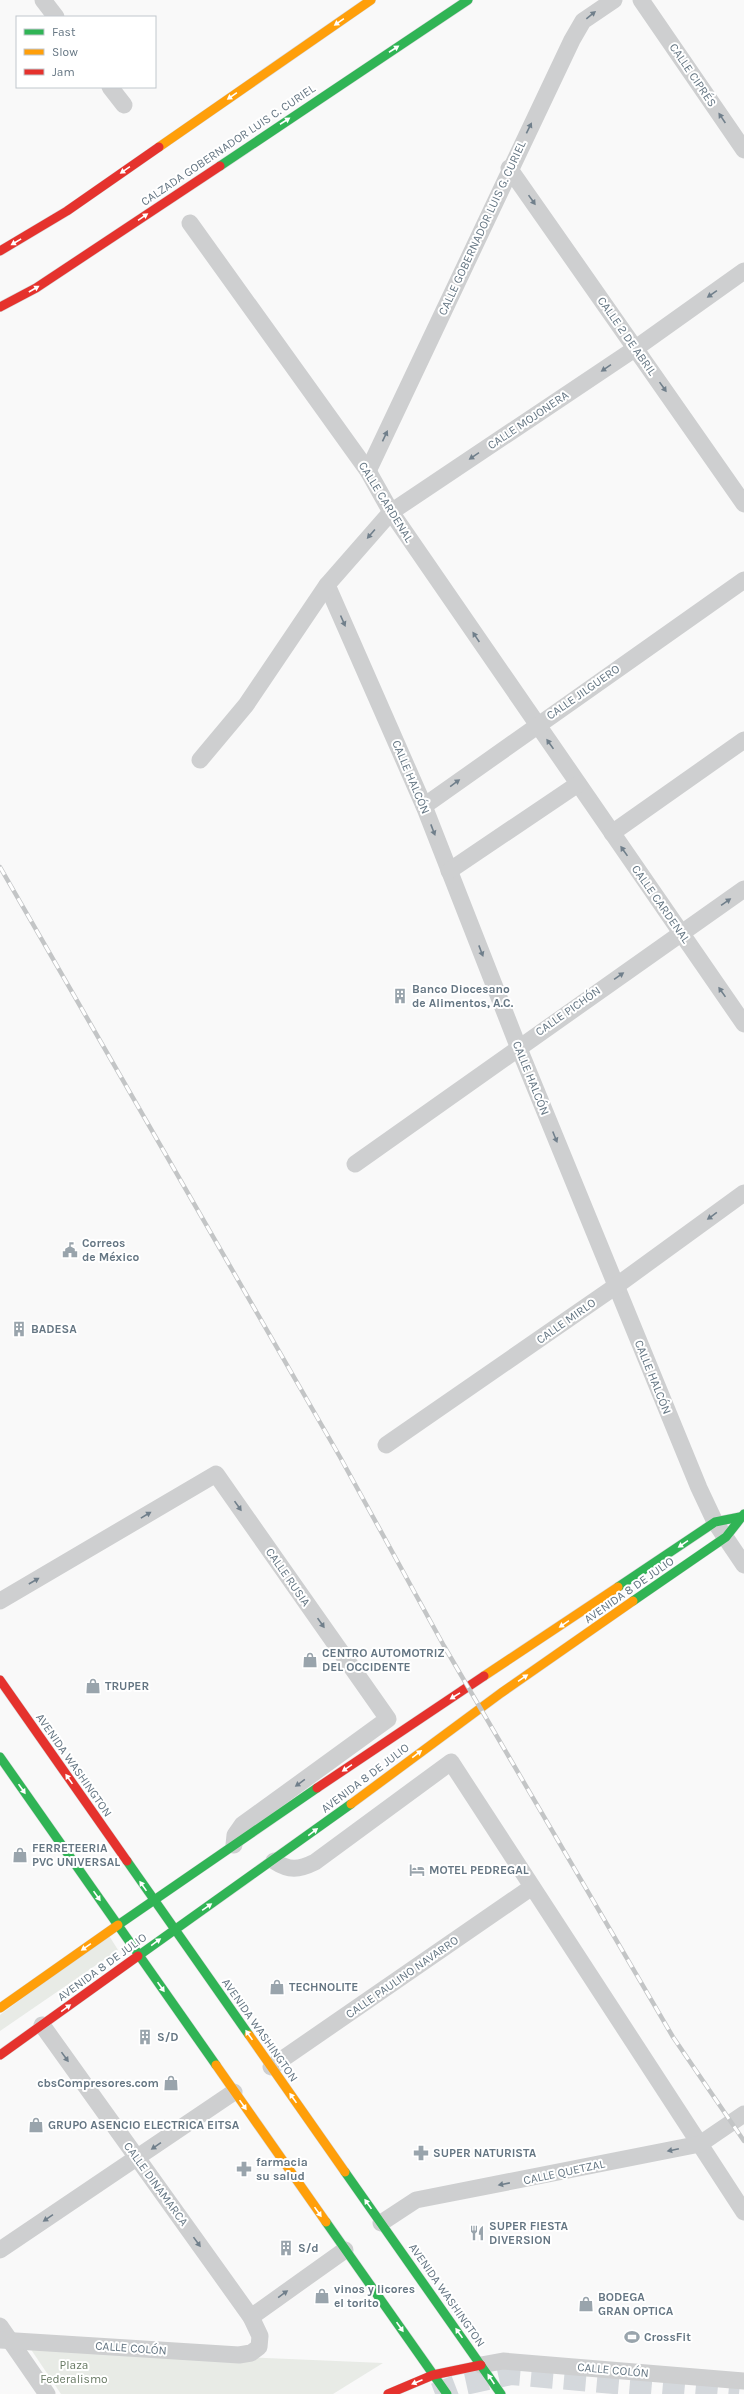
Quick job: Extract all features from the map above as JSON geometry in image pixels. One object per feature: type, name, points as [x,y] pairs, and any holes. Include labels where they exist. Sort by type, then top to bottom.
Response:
[{"type":"main road","points":[[0,251],[67,211],[371,0]]},
{"type":"main road","name":"CALZADA GOBERNADOR LUIS C. CURIEL","points":[[0,307],[36,288],[105,243],[468,0]]},
{"type":"main road","name":"AVENIDA 8 DE JULIO","points":[[0,2008],[153,1900],[715,1522],[742,1516]]},
{"type":"main road","name":"AVENIDA 8 DE JULIO","points":[[0,2055],[175,1929],[274,1861],[495,1698],[726,1537],[742,1516]]},
{"type":"main road","name":"AVENIDA WASHINGTON","points":[[0,1680],[501,2394]]},
{"type":"main road","points":[[0,1757],[118,1925],[138,1956],[447,2394]]},
{"type":"main road","points":[[388,2394],[434,2375],[481,2365]]},
{"type":"street","points":[[43,0],[55,16]]},
{"type":"street","name":"CALLE GOBERNADOR LUIS G. CURIEL","points":[[368,471],[509,168],[572,40],[583,21],[614,0]]},
{"type":"street","name":"CALLE CIPRÉS","points":[[641,0],[744,150]]},
{"type":"street","points":[[111,88],[124,105]]},
{"type":"street","name":"CALLE 2 DE ABRIL","points":[[509,168],[744,504]]},
{"type":"street","name":"CALLE CARDENAL","points":[[190,223],[368,471],[391,512],[744,1024]]},
{"type":"street","name":"CALLE MOJONERA","points":[[327,585],[391,512],[636,348],[744,271]]},
{"type":"street","name":"CALLE JILGUERO","points":[[424,806],[744,580]]},
{"type":"street","points":[[200,760],[254,693],[327,585]]},
{"type":"street","name":"CALLE HALCÓN","points":[[327,585],[424,806],[518,1046],[699,1488],[715,1522],[744,1565]]},
{"type":"street","points":[[612,833],[744,740]]},
{"type":"street","points":[[449,871],[578,784]]},
{"type":"street","name":"CALLE PICHÓN","points":[[355,1164],[518,1046],[744,889]]},
{"type":"street","name":"CALLE MIRLO","points":[[386,1444],[616,1286],[744,1193]]},
{"type":"street","name":"CALLE RUSIA","points":[[0,1601],[216,1474],[388,1719],[242,1825],[235,1835],[234,1845]]},
{"type":"street","points":[[274,1861],[292,1869],[303,1868],[451,1762],[744,2212]]},
{"type":"street","name":"CALLE PAULINO NAVARRO","points":[[271,2067],[532,1887]]},
{"type":"street","name":"CALLE DINAMARCA","points":[[42,2025],[251,2317],[260,2336],[259,2347]]},
{"type":"street","points":[[0,2250],[138,2159],[234,2092]]},
{"type":"street","name":"CALLE QUETZAL","points":[[381,2223],[416,2200],[700,2144],[744,2114]]},
{"type":"street","points":[[251,2317],[345,2250]]},
{"type":"street","points":[[0,2326],[5,2340],[47,2394]]},
{"type":"street","name":"CALLE COLÓN","points":[[5,2340],[239,2355],[251,2353],[259,2347]]},
{"type":"street","name":"CALLE COLÓN","points":[[481,2365],[503,2361],[744,2381]]},
{"type":"green space","points":[[108,1934],[118,1950],[0,2031],[0,2015]]},
{"type":"green space","name":"Plaza Federalismo","points":[[30,2348],[383,2363],[333,2394],[61,2394]]},
{"type":"tunnel","points":[[435,2394],[456,2386],[511,2374],[739,2394]]},
{"type":"railway","points":[[0,867],[340,1457],[444,1646],[673,2037],[744,2141]]},
{"type":"traffic: fast","points":[[220,166],[468,0]]},
{"type":"traffic: fast","points":[[633,1601],[726,1537],[744,1514]]},
{"type":"traffic: fast","points":[[618,1587],[715,1522],[740,1517]]},
{"type":"traffic: fast","points":[[0,1757],[216,2065]]},
{"type":"traffic: fast","points":[[118,1925],[317,1788]]},
{"type":"traffic: fast","points":[[138,1956],[351,1804]]},
{"type":"traffic: fast","points":[[127,1861],[249,2035]]},
{"type":"traffic: fast","points":[[345,2172],[501,2394]]},
{"type":"traffic: fast","points":[[326,2222],[447,2394]]},
{"type":"traffic: slow","points":[[159,147],[371,0]]},
{"type":"traffic: slow","points":[[484,1676],[618,1587]]},
{"type":"traffic: slow","points":[[351,1804],[501,1693],[633,1601]]},
{"type":"traffic: slow","points":[[0,2008],[118,1925]]},
{"type":"traffic: slow","points":[[249,2035],[345,2172]]},
{"type":"traffic: slow","points":[[216,2065],[326,2222]]},
{"type":"traffic: jam","points":[[0,251],[67,211],[159,147]]},
{"type":"traffic: jam","points":[[0,307],[36,288],[220,166]]},
{"type":"traffic: jam","points":[[317,1788],[484,1676]]},
{"type":"traffic: jam","points":[[0,1680],[127,1861]]},
{"type":"traffic: jam","points":[[0,2055],[138,1956]]},
{"type":"traffic: jam","points":[[388,2394],[433,2375],[481,2365]]},
{"type":"place","name":"Banco Diocesano de Alimentos, A.C.","points":[[400,996]]},
{"type":"place","name":"Correos de México","points":[[70,1250]]},
{"type":"place","name":"BADESA","points":[[19,1329]]},
{"type":"place","name":"CENTRO AUTOMOTRIZ DEL OCCIDENTE","points":[[310,1660]]},
{"type":"place","name":"TRUPER","points":[[93,1686]]},
{"type":"place","name":"FERRETEERIA PVC UNIVERSAL","points":[[20,1855]]},
{"type":"place","name":"MOTEL PEDREGAL","points":[[417,1870]]},
{"type":"place","name":"TECHNOLITE","points":[[277,1987]]},
{"type":"place","name":"S/D","points":[[145,2037]]},
{"type":"place","name":"cbsCompresores.com","points":[[171,2083]]},
{"type":"place","name":"GRUPO ASENCIO ELECTRICA EITSA","points":[[36,2125]]},
{"type":"place","name":"SUPER NATURISTA","points":[[421,2153]]},
{"type":"place","name":"farmacia su salud","points":[[244,2169]]},
{"type":"place","name":"SUPER FIESTA DIVERSION","points":[[477,2233]]},
{"type":"place","name":"S/d","points":[[286,2248]]},
{"type":"place","name":"vinos y licores el torito","points":[[322,2296]]},
{"type":"place","name":"BODEGA GRAN OPTICA","points":[[586,2304]]},
{"type":"place","name":"CrossFit","points":[[632,2337]]}]
